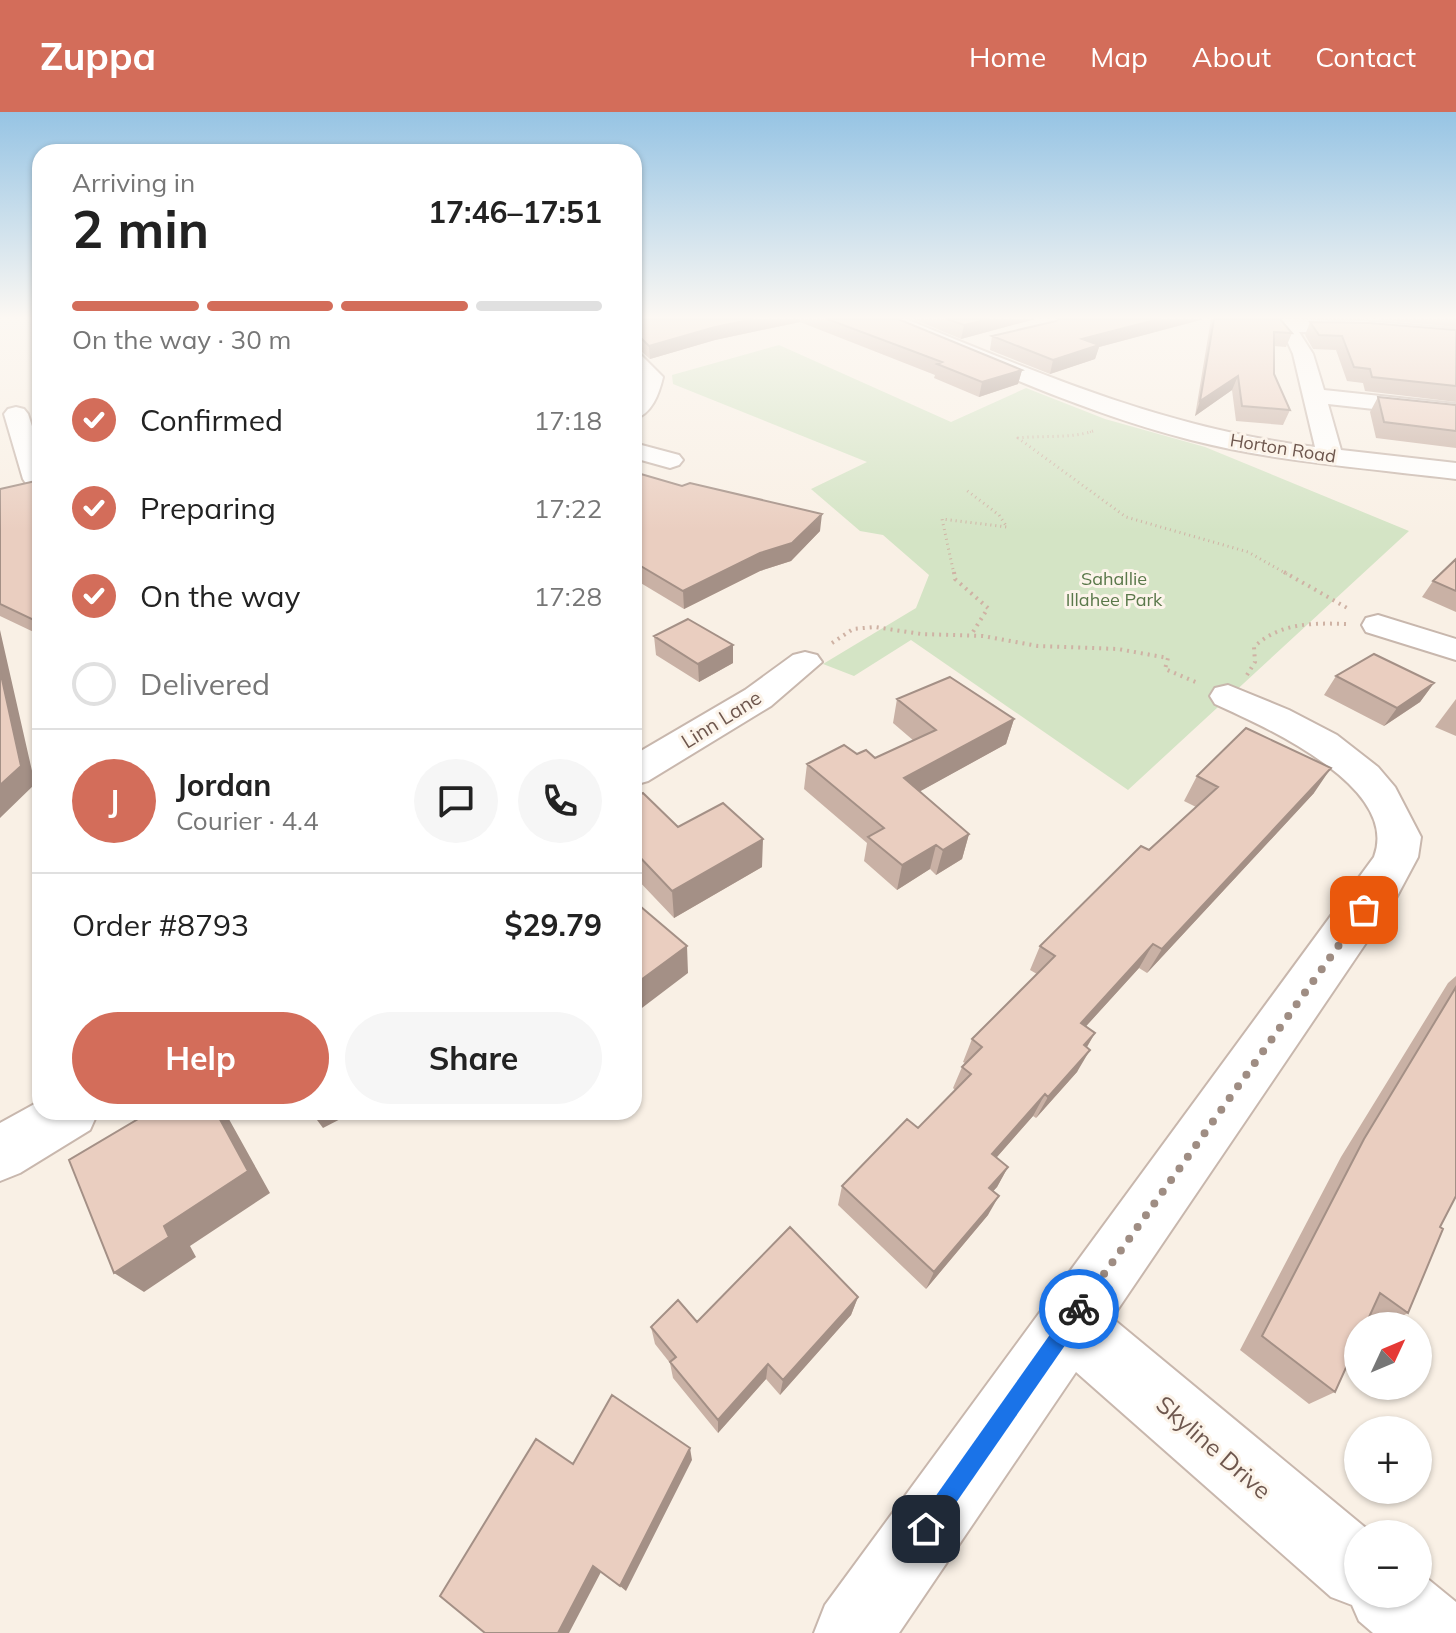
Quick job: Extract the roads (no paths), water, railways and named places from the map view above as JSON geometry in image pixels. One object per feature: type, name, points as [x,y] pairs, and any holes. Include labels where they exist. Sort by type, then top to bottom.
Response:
[{"type":"street","name":"Horton Road","points":[[1065,390],[1165,426],[1244,443],[1456,471]]},
{"type":"street","points":[[1313,390],[1330,456]]},
{"type":"street","points":[[1315,396],[1456,411]]},
{"type":"street","points":[[16,414],[30,480]]},
{"type":"street","points":[[642,452],[670,460]]},
{"type":"street","points":[[1378,625],[1456,650]]},
{"type":"street","name":"Linn Lane","points":[[642,767],[758,698],[805,662]]},
{"type":"street","points":[[853,1633],[1379,888],[1394,862],[1400,837],[1389,810],[1370,783],[1345,759],[1313,736],[1228,696]]},
{"type":"street","points":[[0,1154],[57,1120]]},
{"type":"street","name":"Skyline Drive","points":[[1069,1324],[1344,1558]]},
{"type":"street","points":[[1403,1608],[1432,1633]]},
{"type":"park label","name":"Sahallie Illahee Park","points":[[1114,588]]}]
